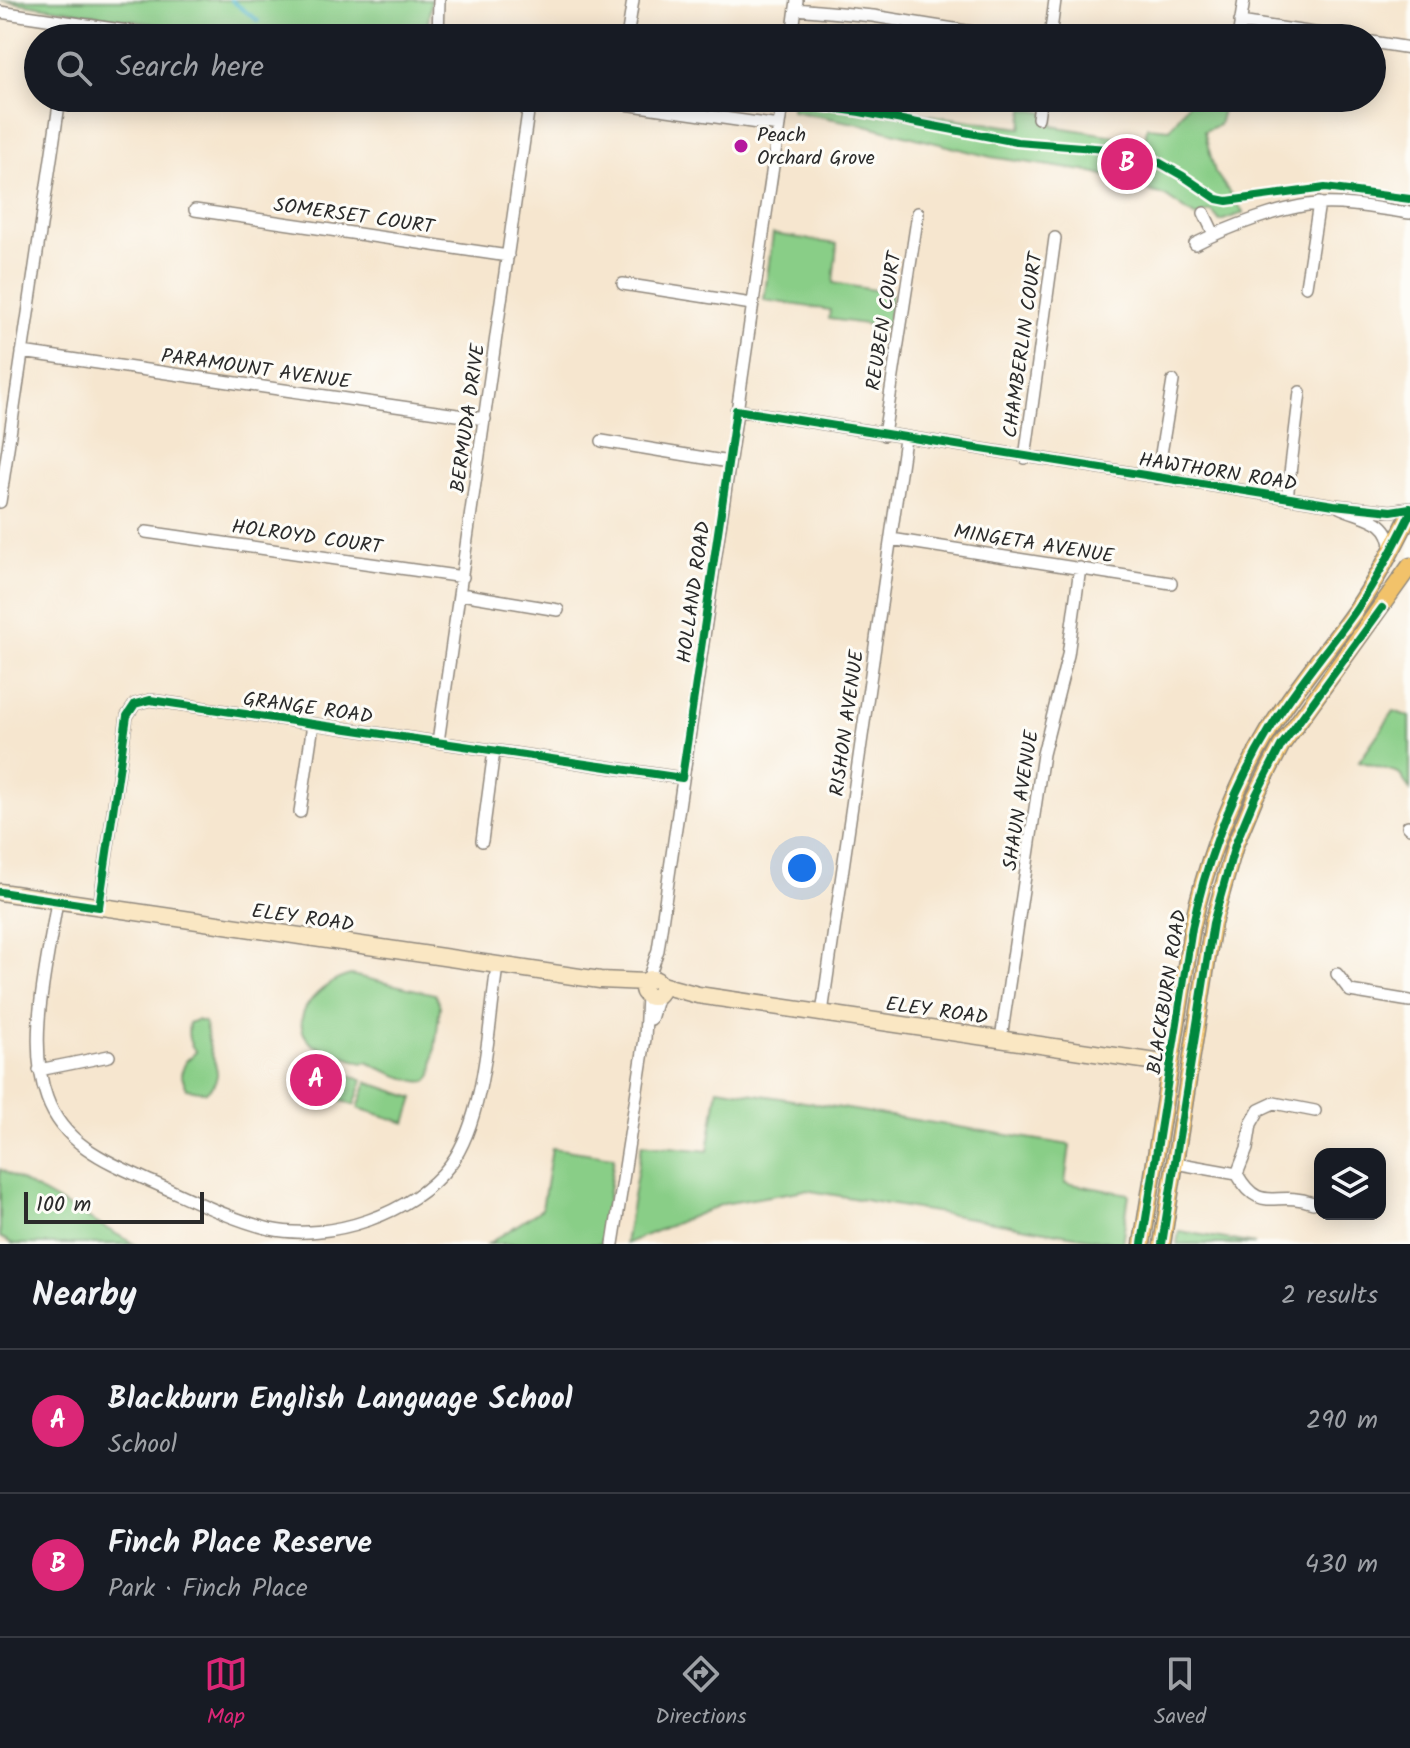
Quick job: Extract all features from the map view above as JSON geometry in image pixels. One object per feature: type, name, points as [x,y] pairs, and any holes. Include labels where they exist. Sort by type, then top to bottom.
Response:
[{"type":"main road","name":"BLACKBURN ROAD","points":[[1142,1244],[1199,895],[1221,826],[1234,794],[1270,728],[1370,589],[1410,511]]},
{"type":"main road","points":[[1332,643],[1382,585],[1410,541]]},
{"type":"main road","name":"BLACKBURN ROAD","points":[[1162,1244],[1213,923],[1225,873],[1244,821],[1281,746],[1410,566]]},
{"type":"main road","name":"ELEY ROAD","points":[[0,892],[1170,1064]]},
{"type":"main road","points":[[1170,1064],[1189,1067]]},
{"type":"street","points":[[438,24],[439,0]]},
{"type":"street","points":[[629,24],[633,0]]},
{"type":"street","points":[[1052,24],[1055,0]]},
{"type":"street","points":[[1244,0],[1240,22],[1254,24]]},
{"type":"street","points":[[794,24],[797,4],[923,24]]},
{"type":"street","points":[[0,12],[78,24]]},
{"type":"street","points":[[1386,44],[1410,48]]},
{"type":"street","points":[[0,502],[58,112]]},
{"type":"street","name":"BERMUDA DRIVE","points":[[438,742],[528,112]]},
{"type":"street","points":[[689,112],[779,126]]},
{"type":"street","name":"HOLLAND ROAD","points":[[613,1244],[781,112]]},
{"type":"street","points":[[1038,118],[1039,112]]},
{"type":"street","points":[[1306,286],[1319,203]]},
{"type":"street","points":[[1195,244],[1214,234],[1319,203],[1410,213]]},
{"type":"street","name":"SOMERSET COURT","points":[[195,210],[508,256]]},
{"type":"street","name":"REUBEN COURT","points":[[884,435],[918,213]]},
{"type":"street","points":[[1204,213],[1214,234]]},
{"type":"street","name":"CHAMBERLIN COURT","points":[[1025,458],[1055,238]]},
{"type":"street","points":[[623,284],[752,304]]},
{"type":"street","name":"PARAMOUNT AVENUE","points":[[22,352],[485,419]]},
{"type":"street","points":[[1157,478],[1173,381]]},
{"type":"street","points":[[1287,498],[1300,392]]},
{"type":"street","name":"HAWTHORN ROAD","points":[[736,410],[1287,498],[1410,511]]},
{"type":"street","name":"RISHON AVENUE","points":[[822,1013],[905,439]]},
{"type":"street","points":[[602,441],[729,462]]},
{"type":"street","name":"HAWTHORN ROAD","points":[[1334,505],[1380,522],[1390,536],[1391,553]]},
{"type":"street","name":"HOLROYD COURT","points":[[146,532],[463,577]]},
{"type":"street","name":"MINGETA AVENUE","points":[[891,539],[1171,583]]},
{"type":"street","name":"SHAUN AVENUE","points":[[1001,1039],[1043,754],[1068,655],[1080,568]]},
{"type":"street","points":[[461,594],[558,610]]},
{"type":"street","name":"GRANGE ROAD","points":[[99,907],[127,716],[135,704],[150,700],[682,778]]},
{"type":"street","points":[[300,812],[313,724]]},
{"type":"street","points":[[482,841],[494,751]]},
{"type":"street","points":[[57,901],[37,1039],[39,1070],[47,1101],[65,1131],[95,1156],[236,1220],[274,1230],[317,1231],[361,1224],[395,1209],[425,1189],[450,1165],[468,1130],[478,1096],[497,966]]},
{"type":"street","points":[[1337,974],[1350,991],[1410,1001]]},
{"type":"street","points":[[39,1070],[109,1056]]},
{"type":"street","points":[[1237,1174],[1247,1149],[1251,1124],[1259,1110],[1274,1103],[1315,1111]]},
{"type":"street","points":[[1175,1163],[1237,1174],[1248,1193],[1263,1199],[1283,1197],[1313,1203]]},
{"type":"green space","points":[[0,0],[431,0],[428,24],[153,24]]},
{"type":"green space","points":[[797,112],[909,112],[1021,128],[1024,112],[1041,112],[1053,114],[1052,126],[1145,141],[1147,127],[1170,129],[1182,112],[1222,112],[1219,125],[1204,131],[1215,172],[1244,213],[1220,221],[1211,211],[1196,217],[1165,196],[1097,173],[991,157],[865,125]]},
{"type":"green space","points":[[773,234],[837,244],[833,283],[892,293],[887,327],[829,319],[830,310],[764,300]]},
{"type":"green space","points":[[1394,711],[1410,717],[1410,790],[1399,773],[1359,761]]},
{"type":"green space","points":[[351,975],[435,994],[440,1006],[432,1075],[428,1081],[407,1079],[313,1045],[304,1034],[304,1013],[310,1002],[329,985]]},
{"type":"green space","points":[[196,1020],[204,1022],[217,1072],[215,1082],[206,1092],[187,1089],[181,1074],[186,1061],[196,1052],[188,1032],[189,1023]]},
{"type":"green space","points":[[316,1063],[363,1080],[354,1105],[307,1089]]},
{"type":"green space","points":[[367,1082],[414,1098],[406,1123],[358,1108]]},
{"type":"green space","points":[[718,1088],[1070,1145],[1065,1183],[1129,1194],[1122,1244],[805,1190],[723,1204],[625,1244],[642,1144],[708,1151]]},
{"type":"green space","points":[[552,1148],[614,1157],[601,1244],[488,1244],[542,1209]]},
{"type":"green space","points":[[0,1169],[134,1244],[13,1244],[0,1237]]},
{"type":"green space","points":[[1179,1231],[1255,1244],[1177,1244]]},
{"type":"waterway","points":[[231,0],[258,21]]},
{"type":"cycle path","points":[[860,112],[1017,142],[1107,149],[1153,159],[1217,199],[1227,201],[1325,188],[1410,199]]},
{"type":"cycle path","points":[[0,892],[99,907],[127,716],[135,704],[150,700],[682,778],[736,410],[1334,505],[1391,511],[1410,508]]},
{"type":"cycle path","points":[[1142,1244],[1192,928],[1222,826],[1270,729],[1364,598],[1410,514]]},
{"type":"cycle path","points":[[1162,1244],[1213,923],[1235,845],[1281,746],[1382,608]]},
{"type":"place","name":"Peach Orchard Grove","points":[[741,146]]},
{"type":"place","name":"Finch Place Reserve","points":[[1127,164]]},
{"type":"place","name":"Blackburn English Language School","points":[[316,1080]]}]
